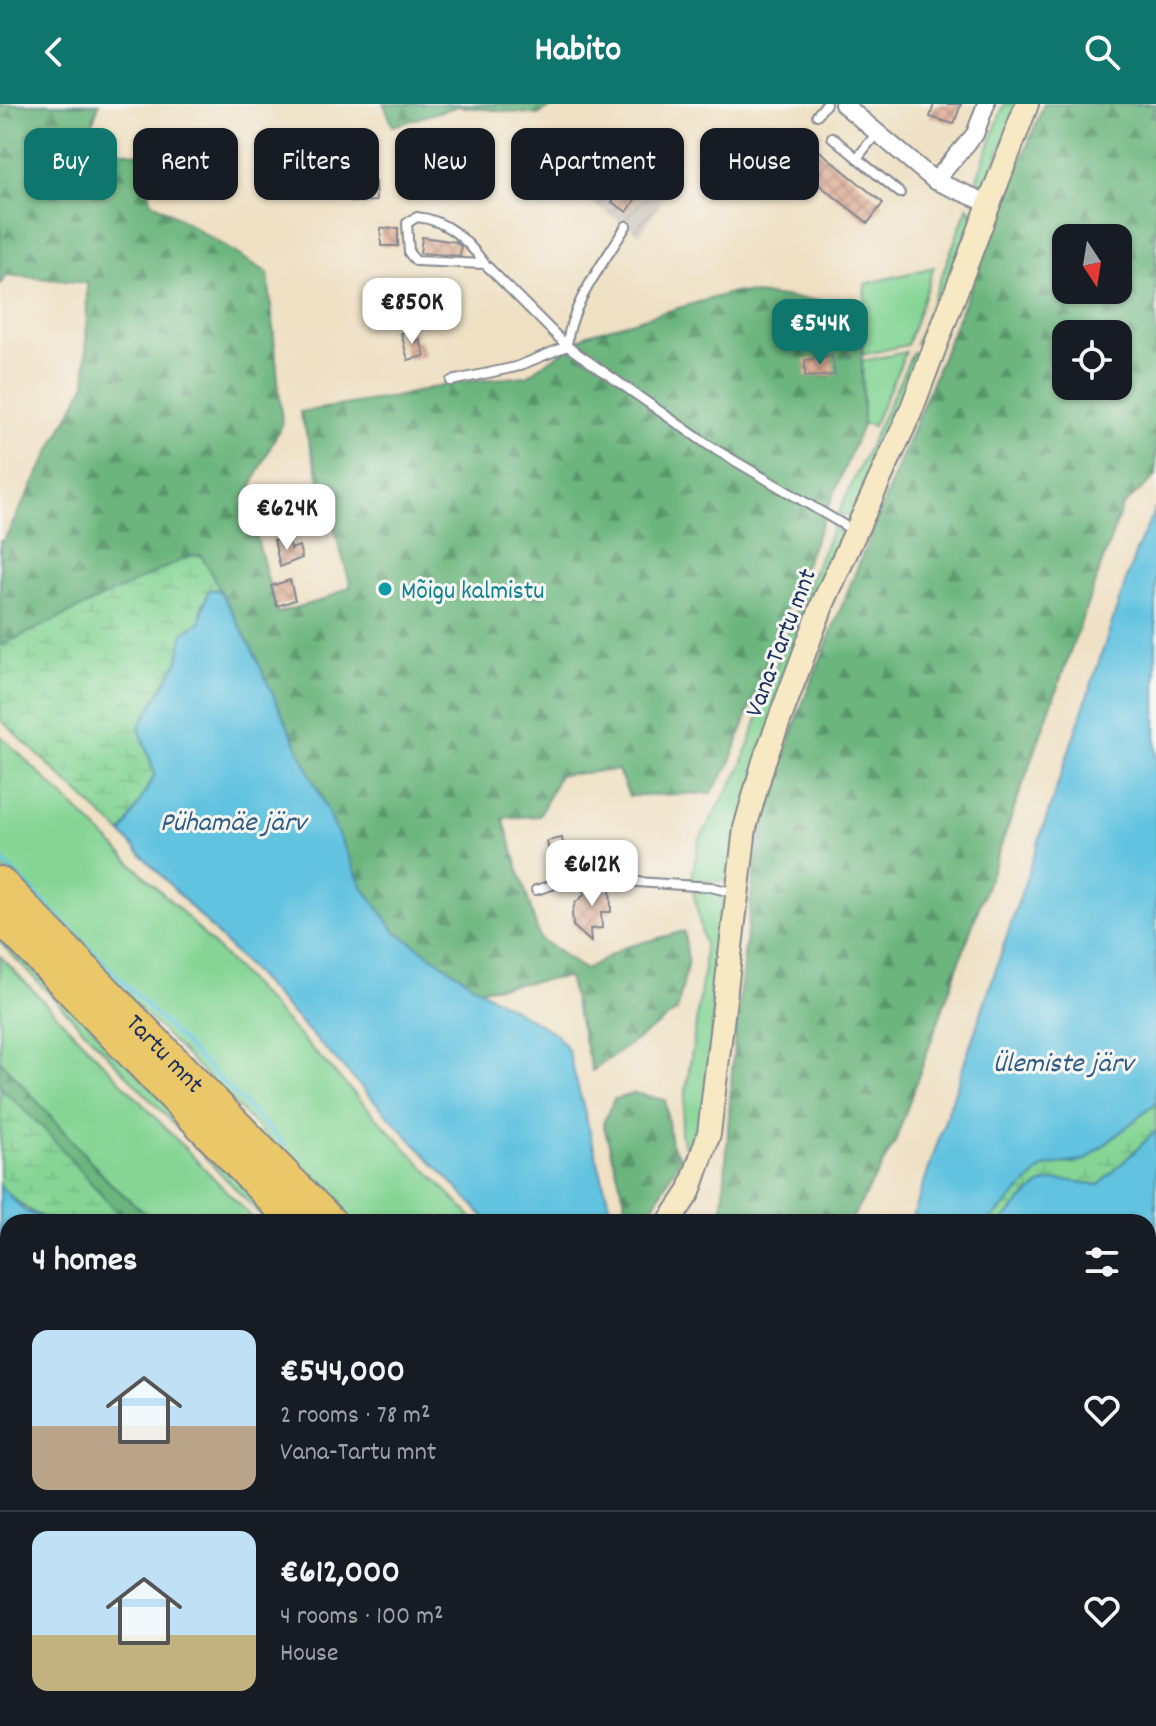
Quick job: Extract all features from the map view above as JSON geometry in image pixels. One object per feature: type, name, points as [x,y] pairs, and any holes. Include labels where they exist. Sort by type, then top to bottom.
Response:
[{"type":"highway","name":"Tartu mnt","points":[[0,882],[323,1214]]},
{"type":"highway","name":"Tartu mnt","points":[[0,917],[286,1214]]},
{"type":"street","points":[[843,104],[935,181],[990,204]]},
{"type":"street","points":[[935,181],[975,134],[986,104]]},
{"type":"street","name":"Vana-Tartu mnt","points":[[674,1214],[689,1192],[709,1134],[745,828],[764,761],[823,603],[910,413],[1027,104]]},
{"type":"lane","points":[[817,115],[826,104]]},
{"type":"lane","points":[[857,158],[877,133]]},
{"type":"lane","points":[[832,137],[900,193]]},
{"type":"lane","points":[[485,264],[416,261],[409,253],[407,223],[417,217],[446,225],[470,243],[485,264],[567,346],[708,445],[855,531]]},
{"type":"lane","points":[[567,346],[568,328],[626,226]]},
{"type":"lane","points":[[451,381],[516,367],[567,346]]},
{"type":"lane","points":[[637,882],[711,887],[736,893]]},
{"type":"lane","points":[[536,890],[552,885]]},
{"type":"shaded area","points":[[587,200],[662,200],[640,234]]},
{"type":"green space","points":[[0,104],[99,104],[91,128],[24,128],[24,200],[117,200],[117,150],[133,153],[133,200],[151,200],[268,273],[282,423],[246,498],[277,613],[323,600],[351,586],[300,412],[399,396],[451,383],[527,376],[588,334],[734,292],[861,305],[863,423],[773,642],[729,766],[711,793],[629,796],[618,770],[559,775],[539,816],[503,818],[540,939],[585,970],[623,948],[684,931],[688,961],[677,1011],[592,1071],[568,977],[479,989],[395,931],[362,886],[251,647],[201,555],[190,556],[0,646],[0,541],[4,540],[86,383],[87,283],[7,275],[0,285]]},
{"type":"green space","points":[[384,104],[556,104],[538,115],[458,106],[393,126]]},
{"type":"green space","points":[[1004,104],[1018,104],[985,189],[972,192]]},
{"type":"green space","points":[[1044,104],[1156,104],[1156,476],[1122,507],[895,1142],[854,1214],[723,1214],[734,1042],[755,864],[772,792],[800,710]]},
{"type":"green space","points":[[968,206],[973,214],[973,224],[930,340],[916,343]]},
{"type":"green space","points":[[934,267],[907,345],[862,355],[865,284]]},
{"type":"green space","points":[[906,352],[873,426],[863,423],[862,361]]},
{"type":"green space","points":[[913,352],[920,357],[920,365],[851,517],[838,514]]},
{"type":"green space","points":[[835,523],[841,540],[728,881],[691,881],[699,840],[740,770],[789,629]]},
{"type":"green space","points":[[201,555],[221,592],[214,589],[203,603],[200,622],[183,633],[178,661],[139,727],[155,774],[122,834],[0,719],[0,646],[190,556]]},
{"type":"green space","points":[[0,735],[185,915],[468,1214],[343,1214],[0,867]]},
{"type":"green space","points":[[693,890],[713,891],[725,902],[704,1109],[695,1151],[685,1146],[680,1133],[704,968],[704,944]]},
{"type":"green space","points":[[0,931],[272,1214],[259,1214],[0,942]]},
{"type":"green space","points":[[0,956],[248,1214],[146,1214],[109,1182],[0,1060]]},
{"type":"green space","points":[[0,1060],[109,1182],[146,1214],[118,1214],[44,1130],[0,1087]]},
{"type":"green space","points":[[0,1087],[44,1129],[118,1214],[36,1214],[0,1186]]},
{"type":"green space","points":[[635,1093],[665,1100],[671,1145],[681,1157],[649,1214],[629,1214],[603,1123],[614,1099]]},
{"type":"green space","points":[[1156,1103],[1156,1131],[1099,1185],[1065,1181],[1044,1184],[1010,1214],[996,1214],[1044,1167],[1086,1160]]},
{"type":"water","name":"Ülemiste järv","points":[[1156,507],[1156,1103],[1086,1160],[1044,1167],[996,1214],[914,1214],[1136,551]]},
{"type":"water","name":"Pühamäe järv","points":[[214,589],[221,592],[251,647],[362,886],[395,931],[479,989],[556,1034],[568,1050],[612,1214],[481,1214],[122,834],[155,774],[139,727],[178,661],[183,633],[200,622],[208,591]]},
{"type":"water","points":[[1156,1131],[1156,1214],[1010,1214],[1043,1184],[1064,1181],[1099,1185]]},
{"type":"water","points":[[0,1186],[25,1211],[32,1214],[0,1214]]},
{"type":"building","points":[[934,104],[961,104],[954,124],[930,117]]},
{"type":"building","points":[[819,150],[883,203],[868,223],[819,185]]},
{"type":"building","points":[[613,200],[635,200],[627,212]]},
{"type":"building","points":[[381,228],[398,228],[398,246],[381,246]]},
{"type":"building","points":[[422,237],[456,242],[461,247],[460,256],[420,253]]},
{"type":"building","points":[[412,330],[415,342],[420,340],[425,356],[408,360],[401,333]]},
{"type":"building","points":[[832,356],[835,375],[805,377],[805,360]]},
{"type":"building","points":[[288,537],[291,549],[299,546],[302,558],[280,567],[274,540]]},
{"type":"building","points":[[290,580],[295,600],[277,606],[271,586]]},
{"type":"building","points":[[562,838],[567,869],[553,872],[547,841]]},
{"type":"building","points":[[610,882],[611,912],[601,912],[602,928],[590,929],[591,942],[573,926],[575,903],[584,895],[583,883]]},
{"type":"waterway","points":[[0,858],[285,1145]]},
{"type":"place","name":"Mõigu kalmistu","points":[[385,589]]}]
